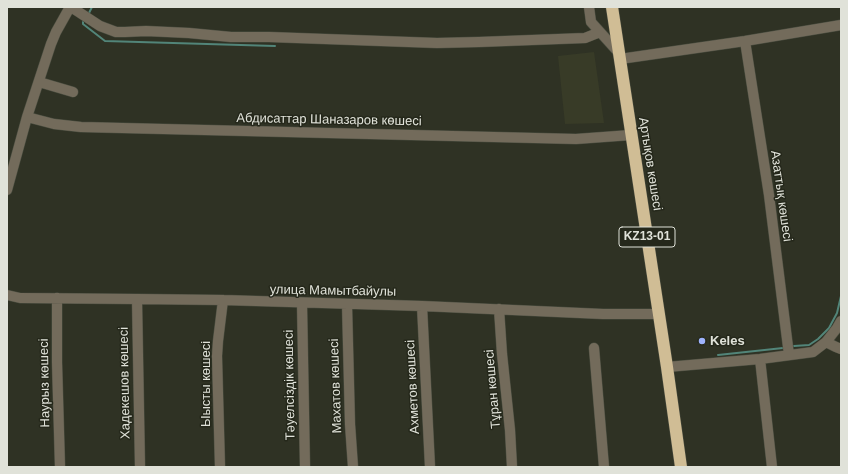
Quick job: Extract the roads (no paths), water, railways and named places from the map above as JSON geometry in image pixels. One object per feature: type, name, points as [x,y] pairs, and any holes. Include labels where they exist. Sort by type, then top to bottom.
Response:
[{"type":"highway","name":"Артықов көшесі","points":[[612,7],[681,467]]},
{"type":"street","points":[[7,190],[27,117],[54,38],[71,7],[100,26],[116,32],[189,32],[231,37],[277,37],[437,43],[585,38],[600,32]]},
{"type":"street","points":[[589,7],[591,22],[620,56],[745,41],[841,25]]},
{"type":"street","name":"Азаттық көшесі","points":[[745,41],[769,195],[789,355]]},
{"type":"street","points":[[39,82],[73,92]]},
{"type":"street","name":"Абдисаттар Шаназаров көшесі","points":[[27,117],[54,124],[80,127],[576,139],[632,135]]},
{"type":"street","name":"улица Мамытбайулы","points":[[7,295],[20,298],[223,300],[422,306],[603,314],[659,314]]},
{"type":"street","name":"Наурыз көшесі","points":[[58,298],[57,362],[60,467]]},
{"type":"street","name":"Хадекешов көшесі","points":[[137,298],[140,467]]},
{"type":"street","name":"Ыысты көшесі","points":[[220,467],[217,356],[223,300]]},
{"type":"street","name":"Тәуелсіздік көшесі","points":[[302,303],[305,467]]},
{"type":"street","name":"Махатов көшесі","points":[[347,304],[353,467]]},
{"type":"street","name":"Ахметов көшесі","points":[[422,306],[430,467]]},
{"type":"street","name":"Тұран көшесі","points":[[499,309],[512,467]]},
{"type":"street","points":[[667,367],[760,359],[813,352],[826,342],[841,321]]},
{"type":"street","points":[[826,342],[841,349]]},
{"type":"street","points":[[594,348],[604,467]]},
{"type":"street","points":[[760,359],[772,467]]},
{"type":"waterway","points":[[89,13],[92,7]]},
{"type":"waterway","points":[[83,22],[83,24],[105,41],[275,46]]},
{"type":"waterway","points":[[794,346],[809,345],[818,339],[829,328],[837,313],[841,296]]},
{"type":"waterway","points":[[718,355],[783,348]]},
{"type":"place","name":"Keles","points":[[702,341]]}]
